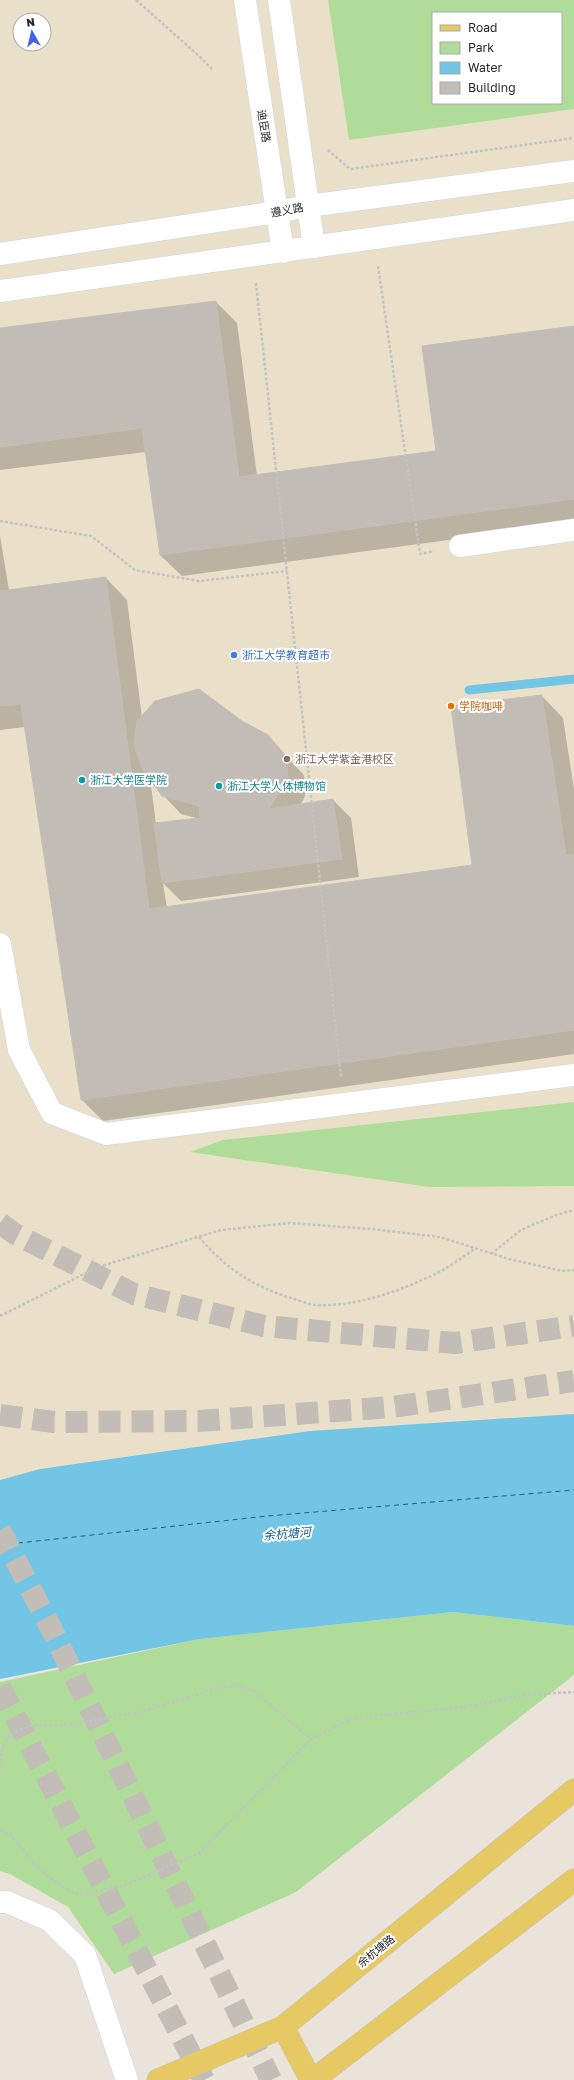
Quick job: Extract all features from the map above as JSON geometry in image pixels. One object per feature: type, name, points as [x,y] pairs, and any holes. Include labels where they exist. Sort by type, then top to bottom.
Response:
[{"type":"main road","name":"余杭塘路","points":[[158,2080],[283,2027],[574,1790]]},
{"type":"main road","points":[[283,2027],[312,2080],[574,1880]]},
{"type":"street","name":"迪臣路","points":[[245,0],[283,252]]},
{"type":"street","points":[[279,0],[314,247]]},
{"type":"street","name":"遵义路","points":[[0,254],[308,206],[574,171]]},
{"type":"street","points":[[0,291],[574,210]]},
{"type":"street","points":[[460,546],[574,530]]},
{"type":"street","points":[[0,944],[19,1050],[52,1113],[106,1134],[574,1075]]},
{"type":"street","points":[[0,1902],[7,1902],[49,1920],[85,1955],[127,2080]]},
{"type":"path","points":[[136,0],[212,69]]},
{"type":"path","points":[[350,169],[574,138]]},
{"type":"path","points":[[377,259],[420,554],[460,546]]},
{"type":"path","points":[[255,276],[344,1104]]},
{"type":"path","points":[[0,521],[91,536],[135,570],[142,572],[199,581],[287,571]]},
{"type":"path","points":[[491,1254],[521,1230],[556,1215],[574,1210]]},
{"type":"path","points":[[0,1316],[98,1267],[221,1230],[290,1223],[371,1229],[440,1237],[491,1254],[562,1271],[574,1270]]},
{"type":"path","points":[[199,1237],[211,1252],[246,1280],[277,1294],[316,1305],[342,1304],[397,1291],[438,1273],[475,1248]]},
{"type":"path","points":[[0,1766],[2,1748],[10,1734],[30,1726],[74,1724],[145,1711],[217,1688],[238,1685],[254,1692],[311,1739]]},
{"type":"path","points":[[0,1831],[10,1834],[37,1867],[60,1886],[76,1894],[90,1893],[128,1884],[199,1853],[311,1739],[353,1718],[465,1707],[525,1695],[574,1692]]},
{"type":"shaded area","name":"浙江大学紫金港校区","points":[[0,0],[574,0],[574,1414],[480,1421],[40,1469],[0,1480]]},
{"type":"green space","points":[[328,0],[574,0],[574,109],[349,140]]},
{"type":"green space","points":[[574,1102],[574,1186],[429,1187],[190,1152],[223,1140]]},
{"type":"green space","points":[[453,1612],[574,1626],[574,1675],[296,1892],[114,1974],[68,1907],[10,1874],[0,1871],[0,1682],[200,1639]]},
{"type":"water","name":"余杭塘河","points":[[574,1414],[574,1626],[453,1612],[200,1639],[0,1679],[0,1480],[40,1469],[310,1431]]},
{"type":"building","points":[[216,301],[239,477],[436,451],[422,346],[574,326],[574,499],[160,555],[142,428],[0,447],[0,328]]},
{"type":"building","name":"浙江大学医学院","points":[[106,577],[149,909],[472,865],[451,706],[542,695],[566,855],[574,854],[574,1030],[81,1100],[21,704],[0,706],[0,591]]},
{"type":"building","name":"浙江大学人体博物馆","points":[[199,689],[242,721],[268,735],[286,756],[288,777],[269,809],[333,799],[342,859],[162,883],[154,823],[200,818],[199,806],[162,796],[143,770],[134,746],[137,721],[155,701]]},
{"type":"waterway","points":[[469,690],[574,679]]},
{"type":"ferry route","points":[[0,1545],[268,1516],[574,1490]]},
{"type":"tunnel","points":[[0,1223],[15,1234],[134,1294],[264,1326],[455,1343],[574,1326]]},
{"type":"tunnel","points":[[0,1415],[54,1422],[199,1421],[392,1407],[574,1381]]},
{"type":"tunnel","points":[[0,1530],[52,1630],[271,2080]]},
{"type":"tunnel","points":[[0,1687],[204,2080]]},
{"type":"place","name":"浙江大学教育超市","points":[[234,655]]},
{"type":"place","name":"学院咖啡","points":[[451,706]]},
{"type":"place","name":"浙江大学紫金港校区","points":[[287,759]]},
{"type":"place","name":"浙江大学医学院","points":[[82,780]]},
{"type":"place","name":"浙江大学人体博物馆","points":[[219,786]]}]
